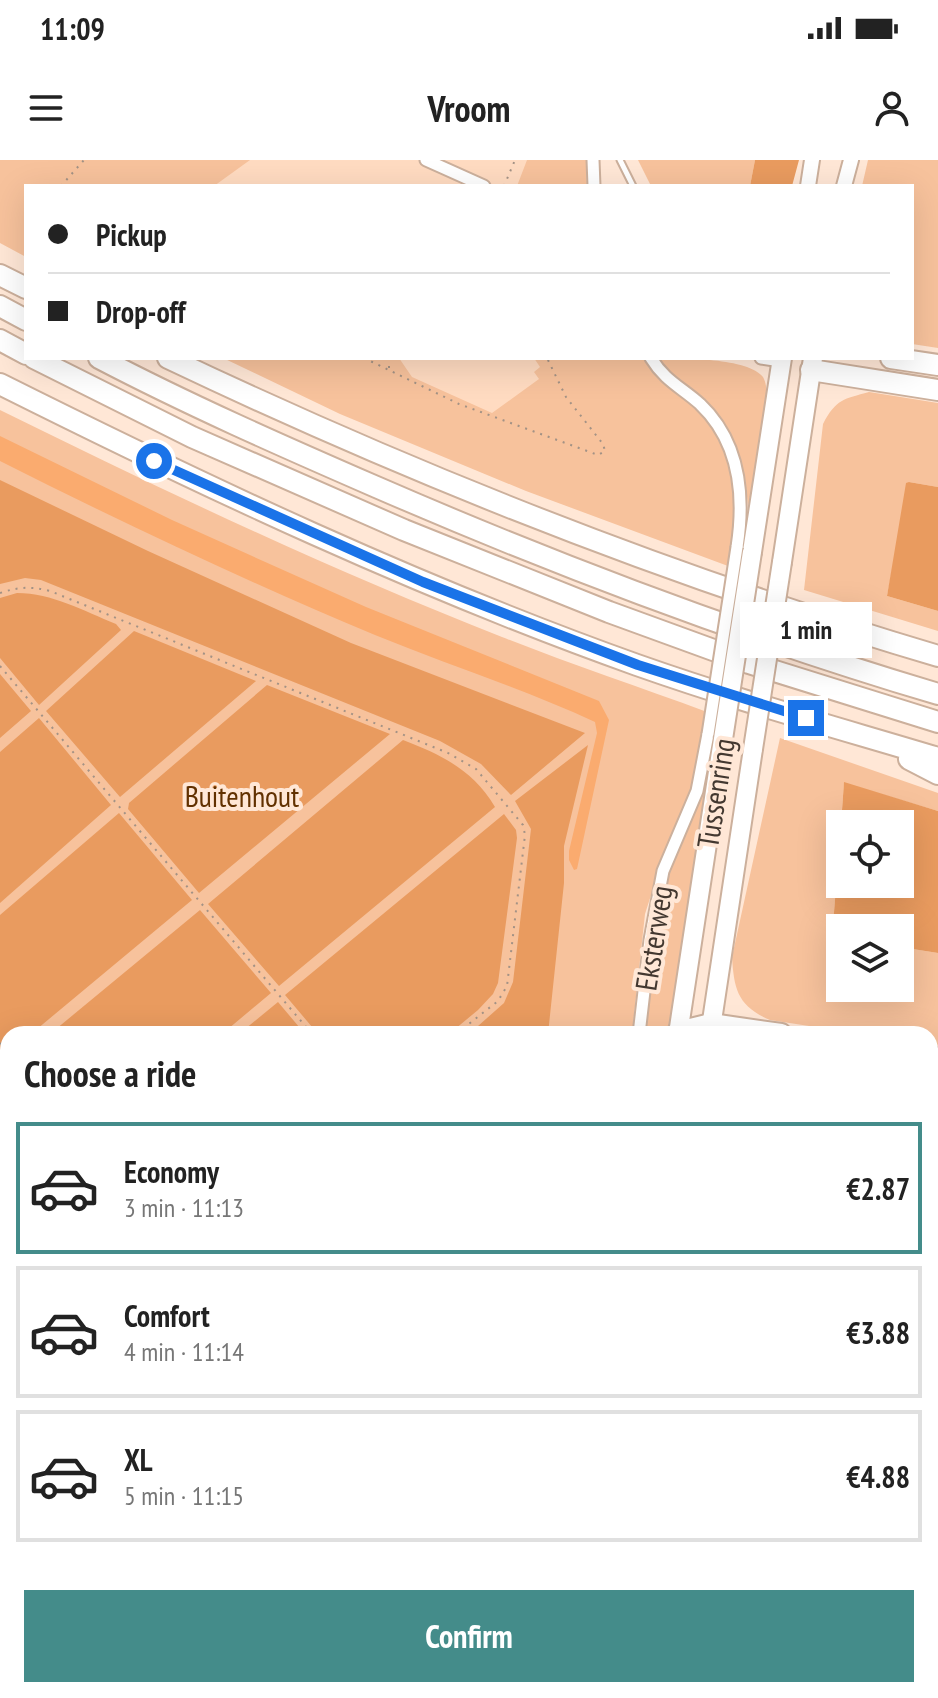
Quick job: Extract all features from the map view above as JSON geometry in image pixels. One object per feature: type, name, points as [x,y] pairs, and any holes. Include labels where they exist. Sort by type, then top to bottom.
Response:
[{"type":"highway","points":[[0,275],[24,287]]},
{"type":"highway","points":[[0,306],[24,319]]},
{"type":"highway","points":[[0,340],[24,353]]},
{"type":"highway","points":[[38,360],[192,437],[418,536],[609,612],[749,663],[938,722]]},
{"type":"highway","points":[[103,360],[244,429],[521,548],[754,635],[938,694]]},
{"type":"highway","points":[[172,360],[489,499],[693,576],[938,656]]},
{"type":"highway","points":[[782,360],[938,390]]},
{"type":"highway","name":"Tussenring","points":[[680,1026],[716,736],[745,549],[782,360]]},
{"type":"highway","points":[[904,360],[938,365]]},
{"type":"highway","name":"Tussenring","points":[[710,1026],[812,364]]},
{"type":"highway","points":[[0,384],[180,474],[423,582],[638,665],[938,758]]},
{"type":"highway","points":[[858,632],[938,649]]},
{"type":"highway","points":[[862,736],[938,774]]},
{"type":"street","points":[[426,160],[480,184]]},
{"type":"street","points":[[593,160],[594,184]]},
{"type":"street","points":[[808,184],[812,160]]},
{"type":"street","points":[[845,184],[851,160]]},
{"type":"street","points":[[652,360],[662,376],[709,414],[721,430],[737,464],[745,549]]},
{"type":"street","name":"Eksterweg","points":[[640,1026],[650,940],[663,871],[697,791],[716,736]]},
{"type":"lane","points":[[620,160],[632,184]]},
{"type":"path","points":[[63,184],[84,160]]},
{"type":"path","points":[[505,184],[515,160]]},
{"type":"path","points":[[368,360],[459,404],[594,454],[603,453],[603,444],[566,397],[548,360]]},
{"type":"path","points":[[389,360],[389,370]]},
{"type":"path","points":[[0,593],[19,587],[50,591],[448,753],[476,769],[523,825],[525,835],[507,986],[498,1001],[466,1026]]},
{"type":"path","points":[[0,666],[305,1026]]},
{"type":"shaded area","points":[[0,160],[551,160],[555,184],[24,184]]},
{"type":"shaded area","points":[[337,360],[610,360],[668,499]]},
{"type":"shaded area","points":[[0,436],[172,520],[366,607],[599,701],[609,720],[577,869],[574,870],[569,860],[569,851],[597,733],[595,722],[375,635],[139,529],[0,461]]},
{"type":"green space","points":[[0,160],[250,160],[217,184],[24,184],[24,256],[0,243]]},
{"type":"green space","points":[[527,160],[586,160],[587,184],[518,184]]},
{"type":"green space","points":[[638,160],[755,160],[750,184],[650,184]]},
{"type":"green space","points":[[755,160],[799,160],[793,184],[750,184]]},
{"type":"green space","points":[[868,160],[938,160],[938,348],[914,344],[914,184],[862,184]]},
{"type":"green space","points":[[227,360],[400,360],[412,377],[492,413],[539,379],[534,372],[540,367],[535,360],[648,360],[664,380],[713,427],[723,445],[734,483],[735,503],[728,566],[526,491],[340,414]]},
{"type":"green space","points":[[661,360],[730,363],[744,366],[763,377],[767,402],[748,508],[740,459],[727,430],[707,404]]},
{"type":"green space","points":[[869,392],[938,403],[938,487],[909,482],[887,596],[938,611],[938,631],[804,590],[823,424],[832,409],[842,401]]},
{"type":"green space","name":"Buitenhout","points":[[0,410],[186,500],[374,585],[528,647],[707,712],[691,792],[660,867],[645,914],[633,1026],[0,1026]]},
{"type":"green space","points":[[0,480],[351,643],[585,733],[511,795],[481,764],[440,741],[41,580],[25,578],[0,584]]},
{"type":"green space","points":[[906,483],[938,487],[938,611],[887,596]]},
{"type":"green space","points":[[17,593],[43,596],[68,604],[116,624],[121,630],[39,705],[0,658],[0,598]]},
{"type":"green space","points":[[134,631],[256,681],[120,797],[46,711]]},
{"type":"green space","points":[[0,674],[31,711],[0,738]]},
{"type":"green space","points":[[267,685],[390,734],[199,893],[128,809],[129,803]]},
{"type":"green space","points":[[39,718],[111,805],[0,903],[0,752]]},
{"type":"green space","points":[[780,738],[938,793],[938,811],[844,783],[842,810],[826,810],[826,898],[835,898],[834,914],[826,914],[826,1002],[914,1002],[914,949],[938,953],[938,1026],[809,1026],[770,1020],[744,1003],[734,979],[732,957]]},
{"type":"green space","points":[[403,740],[467,773],[495,807],[279,986],[208,904]]},
{"type":"green space","points":[[588,745],[564,846],[564,883],[549,1026],[478,1026],[504,1003],[513,982],[531,829],[515,801]]},
{"type":"green space","points":[[844,782],[938,811],[938,953],[914,949],[914,914],[834,914],[835,898],[914,898],[914,810],[842,810]]},
{"type":"green space","points":[[706,784],[709,784],[671,1026],[644,1026],[665,889]]},
{"type":"green space","points":[[119,813],[192,900],[41,1026],[0,1026],[0,915]]},
{"type":"green space","points":[[504,814],[516,830],[517,838],[498,983],[493,994],[459,1026],[311,1026],[285,995]]},
{"type":"green space","points":[[200,910],[271,993],[232,1026],[60,1026]]},
{"type":"green space","points":[[278,1002],[298,1026],[249,1026]]},
{"type":"route","points":[[154,461],[423,582],[638,665],[806,718]]}]
